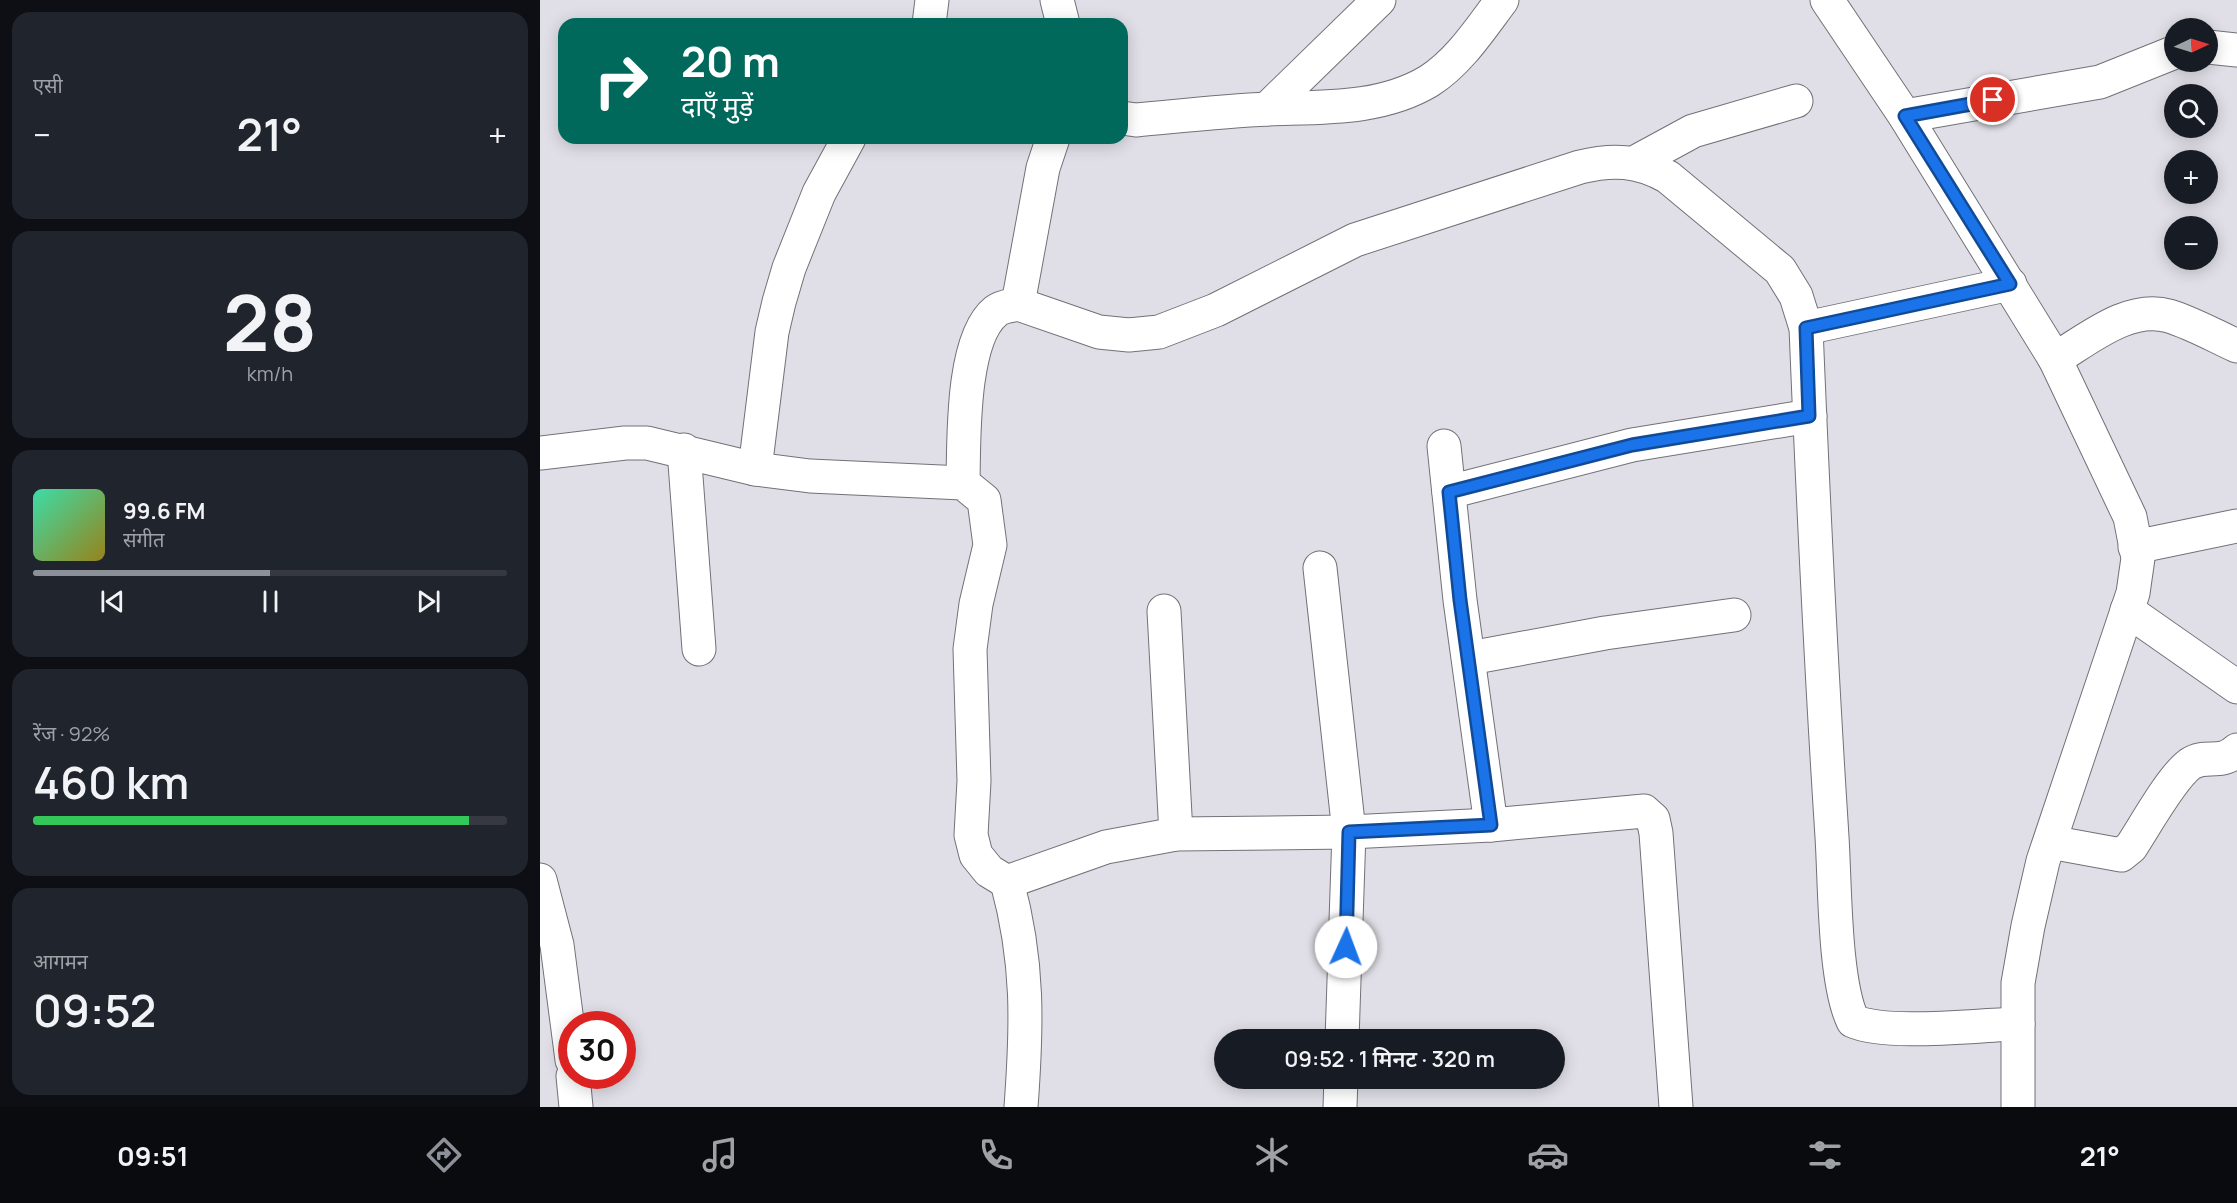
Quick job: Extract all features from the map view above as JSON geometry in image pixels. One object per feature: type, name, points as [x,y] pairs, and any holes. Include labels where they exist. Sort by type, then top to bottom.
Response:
[{"type":"street","points":[[930,18],[932,0]]},
{"type":"street","points":[[1057,0],[1062,18]]},
{"type":"street","points":[[1267,109],[1379,0]]},
{"type":"street","points":[[1128,119],[1267,109],[1337,107],[1374,101],[1410,90],[1430,80],[1449,63],[1472,40],[1502,0]]},
{"type":"street","points":[[1827,0],[1905,116],[2055,359],[2130,517],[2138,558],[2133,594],[2050,842],[2028,926],[2018,983],[2018,1107]]},
{"type":"street","points":[[2218,48],[2237,50]]},
{"type":"street","points":[[1905,116],[2100,82],[2164,56]]},
{"type":"street","points":[[1634,163],[1693,131],[1796,101]]},
{"type":"street","points":[[755,469],[772,332],[779,302],[789,268],[819,193],[846,144]]},
{"type":"street","points":[[1018,304],[1043,168],[1051,144]]},
{"type":"street","points":[[963,483],[966,394],[974,353],[983,329],[995,311],[1018,304],[1099,332],[1129,335],[1159,332],[1216,310],[1355,240],[1580,167],[1602,162],[1648,166],[1668,177],[1780,270],[1796,296],[1806,328],[1817,602],[1839,945],[1846,1007],[1853,1021],[1865,1026],[1892,1028],[2018,1024]]},
{"type":"street","points":[[1806,328],[2010,284]]},
{"type":"street","points":[[2055,359],[2117,322],[2152,313],[2169,316],[2237,346]]},
{"type":"street","points":[[1449,492],[1632,445],[1809,416]]},
{"type":"street","points":[[540,453],[624,443],[647,443],[684,450],[755,469],[810,476],[963,483],[984,500],[990,544],[976,604],[970,649],[974,781],[971,835],[976,855],[989,871],[1007,882],[1020,930],[1025,974],[1027,1028],[1021,1107]]},
{"type":"street","points":[[1444,446],[1460,600],[1470,658],[1491,825]]},
{"type":"street","points":[[684,450],[699,649]]},
{"type":"street","points":[[2135,547],[2237,526]]},
{"type":"street","points":[[1320,567],[1349,832],[1342,1029]]},
{"type":"street","points":[[2127,610],[2237,687]]},
{"type":"street","points":[[1164,611],[1176,834]]},
{"type":"street","points":[[1470,658],[1605,633],[1734,615]]},
{"type":"street","points":[[2050,842],[2121,855],[2131,848],[2179,775],[2191,763],[2205,758],[2221,760],[2237,750]]},
{"type":"street","points":[[1007,882],[1107,847],[1176,834],[1349,832],[1491,825],[1633,811],[1644,812],[1653,819],[1676,1107]]},
{"type":"street","points":[[540,880],[557,945],[566,1011]]},
{"type":"street","points":[[574,1089],[576,1107]]},
{"type":"street","points":[[1340,1107],[1341,1089]]},
{"type":"route","points":[[1346,947],[1349,832],[1491,825],[1470,658],[1460,600],[1449,492],[1632,445],[1809,416],[1806,328],[2010,284],[1905,116],[1993,100]]}]
